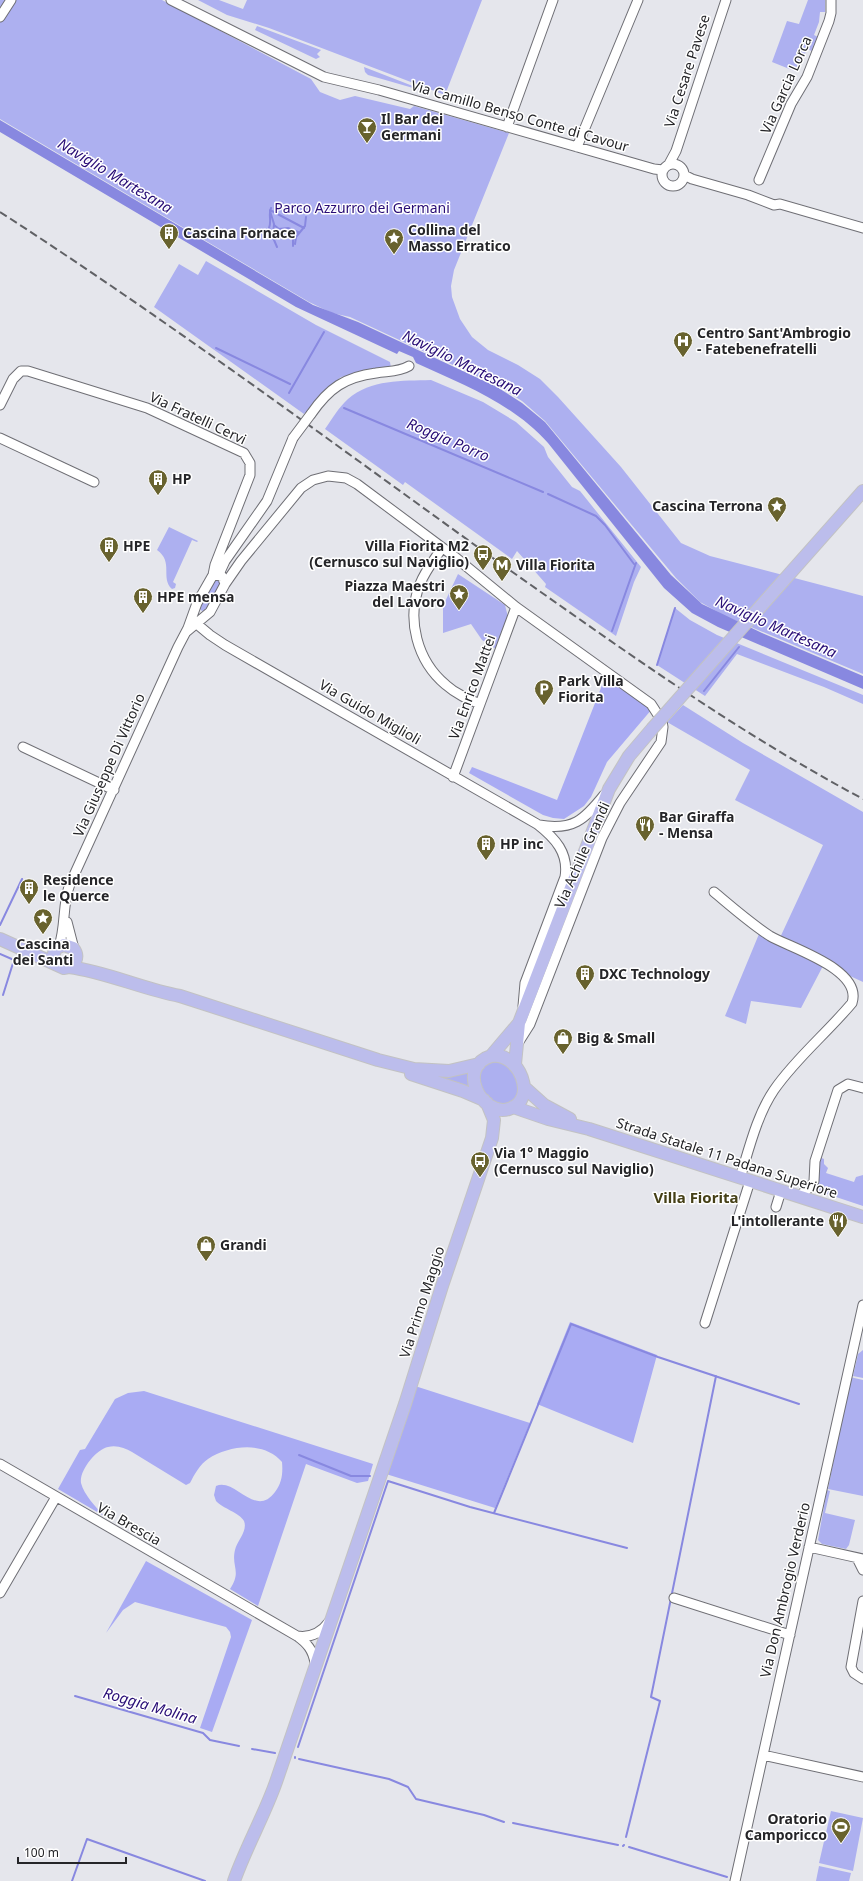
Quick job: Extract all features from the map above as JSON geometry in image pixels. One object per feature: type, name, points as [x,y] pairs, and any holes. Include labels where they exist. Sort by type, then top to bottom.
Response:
[{"type":"main road","points":[[378,1060],[414,1069],[454,1071],[479,1064],[491,1056],[519,1023],[609,790],[629,756],[863,491]]},
{"type":"main road","points":[[0,932],[40,950],[67,945],[91,963],[158,985],[180,996]]},
{"type":"main road","points":[[0,939],[64,968],[70,967],[86,970],[156,992],[180,996],[378,1060],[429,1080],[463,1091],[498,1109],[511,1108],[522,1099],[524,1087],[515,1064],[519,1023]]},
{"type":"main road","points":[[57,948],[53,958],[57,964]]},
{"type":"main road","points":[[70,967],[74,964],[76,953]]},
{"type":"main road","points":[[491,1056],[504,1057],[515,1064]]},
{"type":"main road","points":[[479,1064],[474,1073],[474,1083],[477,1090],[486,1102]]},
{"type":"main road","name":"Strada Statale 11 Padana Superiore","points":[[524,1087],[535,1098],[549,1108],[593,1130]]},
{"type":"main road","name":"Via Primo Maggio","points":[[242,1859],[270,1797],[492,1138],[494,1120],[486,1102]]},
{"type":"main road","name":"Strada Statale 11 Padana Superiore","points":[[511,1108],[593,1130],[863,1217]]},
{"type":"main road","name":"Via Primo Maggio","points":[[492,1138],[511,1108]]},
{"type":"main road","name":"Strada Statale 11 Padana Superiore","points":[[848,1213],[863,1210]]},
{"type":"main road","points":[[226,1881],[242,1859]]},
{"type":"main road","points":[[234,1881],[242,1859]]},
{"type":"street","points":[[4,9],[11,0]]},
{"type":"street","name":"Via Camillo Benso Conte di Cavour","points":[[171,0],[207,19],[218,23]]},
{"type":"street","points":[[507,126],[553,0]]},
{"type":"street","points":[[577,147],[638,0]]},
{"type":"street","name":"Via Cesare Pavese","points":[[662,170],[676,151],[726,0]]},
{"type":"street","name":"Via Garcia Lorca","points":[[759,180],[791,104],[809,71],[831,16],[831,0]]},
{"type":"street","name":"Via Camillo Benso Conte di Cavour","points":[[182,1],[218,23],[324,77],[379,90],[662,170]]},
{"type":"street","points":[[676,151],[679,165],[683,170],[686,179]]},
{"type":"street","points":[[679,165],[662,170],[664,182],[670,186],[676,186],[686,179],[748,195],[774,205],[780,204],[863,228]]},
{"type":"street","points":[[220,577],[225,562],[267,501],[293,438],[328,392],[347,380],[374,373],[402,370],[409,366]]},
{"type":"street","name":"Via Fratelli Cervi","points":[[0,405],[13,379],[21,371],[28,371],[146,408],[240,451],[245,455],[250,463],[250,475],[215,565],[220,577]]},
{"type":"street","points":[[0,438],[94,482]]},
{"type":"street","name":"Via Achille Grandi","points":[[220,577],[241,561],[301,488],[313,480],[328,476],[346,478],[357,484],[442,548],[516,607],[652,704],[663,727],[663,735],[656,750],[620,803],[602,838],[530,1024],[518,1044]]},
{"type":"street","points":[[442,548],[425,573],[417,595],[414,616],[416,637],[422,654],[437,676],[456,693],[480,704]]},
{"type":"street","name":"Via Giuseppe Di Vittorio","points":[[194,621],[196,605],[220,577]]},
{"type":"street","name":"Via Giuseppe Di Vittorio","points":[[57,948],[64,927],[66,896],[70,884],[178,647],[194,621],[208,613],[220,577]]},
{"type":"street","points":[[196,605],[199,613],[208,613]]},
{"type":"street","name":"Via Enrico Mattei","points":[[454,777],[516,607]]},
{"type":"street","name":"Via Guido Miglioli","points":[[194,621],[225,645],[537,824]]},
{"type":"street","points":[[23,747],[114,790]]},
{"type":"street","points":[[537,824],[560,827],[578,822],[589,813],[609,790]]},
{"type":"street","points":[[524,1012],[523,1003],[525,983],[565,877],[566,869],[562,849],[548,833],[537,824]]},
{"type":"street","points":[[705,1323],[745,1180],[758,1125],[766,1103],[786,1074],[852,1003],[856,988],[851,979],[839,968],[770,936],[714,892]]},
{"type":"street","name":"Via Giuseppe Di Vittorio","points":[[65,913],[76,953]]},
{"type":"street","points":[[798,1197],[814,1183],[815,1160],[837,1092],[840,1087],[846,1084],[863,1088]]},
{"type":"street","points":[[776,1207],[781,1191]]},
{"type":"street","name":"Via Don Ambrogio Verderio","points":[[735,1881],[854,1346],[861,1325],[863,1305]]},
{"type":"street","points":[[854,1346],[863,1343]]},
{"type":"street","name":"Via Brescia","points":[[0,1464],[297,1636],[311,1649],[315,1663]]},
{"type":"street","points":[[0,1592],[56,1497]]},
{"type":"street","points":[[809,1547],[860,1558],[863,1570]]},
{"type":"street","points":[[674,1598],[790,1635]]},
{"type":"street","points":[[863,1601],[851,1667],[854,1673],[863,1679]]},
{"type":"street","points":[[297,1636],[303,1637],[315,1635],[330,1621]]},
{"type":"street","points":[[763,1755],[778,1762],[863,1777]]},
{"type":"green space","name":"Parco Azzurro dei Germani","points":[[0,0],[162,0],[311,79],[320,92],[340,100],[355,96],[410,109],[414,106],[509,133],[454,270],[451,286],[452,297],[460,319],[472,337],[488,350],[518,365],[540,379],[558,397],[621,467],[681,543],[710,556],[863,596],[863,674],[725,616],[700,602],[676,578],[545,421],[522,401],[498,386],[350,317],[332,313],[309,302],[0,119]]},
{"type":"green space","points":[[198,0],[219,0],[243,9],[247,0],[482,0],[445,95],[269,28],[227,15]]},
{"type":"green space","points":[[808,0],[825,0],[825,12],[820,12],[819,22],[814,35],[818,37],[812,51],[807,49],[797,72],[772,62],[787,21],[799,24]]},
{"type":"green space","points":[[257,26],[321,50],[317,54],[320,57],[316,59],[255,30]]},
{"type":"green space","points":[[364,67],[420,90],[368,75],[365,72]]},
{"type":"green space","points":[[206,261],[316,325],[390,362],[391,368],[341,377],[323,392],[304,414],[154,307],[179,264],[198,275]]},
{"type":"green space","points":[[431,380],[483,402],[516,422],[544,447],[548,457],[572,487],[580,491],[641,567],[634,582],[616,636],[545,587],[546,584],[517,551],[512,559],[405,482],[403,485],[325,429],[345,402],[357,392],[377,384],[387,382]]},
{"type":"green space","points":[[169,527],[198,541],[192,540],[173,582],[176,584],[175,588],[172,589],[167,580],[165,560],[157,550]]},
{"type":"green space","points":[[458,574],[505,605],[508,617],[496,649],[482,640],[471,624],[443,633],[443,606]]},
{"type":"green space","points":[[218,577],[221,583],[207,609],[202,611],[199,608],[213,579]]},
{"type":"green space","points":[[675,608],[690,620],[717,635],[863,695],[863,704],[824,687],[737,654],[705,696],[657,665]]},
{"type":"green space","points":[[683,705],[743,743],[863,812],[863,982],[824,964],[801,1008],[751,1001],[746,1024],[725,1016],[759,934],[778,942],[823,845],[735,800],[750,770],[667,722]]},
{"type":"green space","points":[[491,1061],[507,1063],[519,1082],[518,1097],[507,1105],[492,1102],[481,1089],[478,1074],[480,1070]]},
{"type":"green space","points":[[470,1070],[473,1091],[430,1074]]},
{"type":"green space","points":[[819,1157],[824,1159],[824,1164],[828,1168],[826,1173],[854,1182],[856,1177],[863,1175],[863,1206],[812,1189]]},
{"type":"green space","points":[[863,1350],[863,1378],[853,1376],[858,1354]]},
{"type":"green space","points":[[850,1377],[863,1380],[863,1496],[828,1489]]},
{"type":"green space","points":[[827,1490],[830,1491],[825,1513],[855,1520],[849,1545],[846,1549],[822,1544],[818,1540]]},
{"type":"green space","name":"Oratorio Camporicco","points":[[831,1811],[863,1818],[853,1871],[819,1863]]},
{"type":"green space","name":"Oratorio Camporicco","points":[[819,1866],[851,1873],[849,1881],[816,1881]]},
{"type":"shaded area","points":[[0,120],[313,305],[358,322],[497,387],[522,403],[545,422],[671,575],[702,604],[762,633],[863,676],[863,689],[718,627],[692,613],[664,588],[548,443],[534,429],[503,406],[469,387],[416,363],[413,357],[399,351],[397,354],[296,307],[0,132]]},
{"type":"shaded area","points":[[606,675],[652,709],[607,762],[591,797],[584,806],[564,819],[553,818],[543,815],[469,773],[472,767],[557,800]]},
{"type":"shaded area","points":[[570,1322],[657,1355],[633,1443],[537,1404]]},
{"type":"shaded area","points":[[415,1386],[530,1423],[495,1508],[386,1474]]},
{"type":"shaded area","points":[[144,1391],[373,1464],[368,1481],[357,1483],[306,1464],[258,1606],[230,1589],[236,1573],[234,1561],[235,1550],[245,1525],[244,1521],[239,1515],[219,1504],[214,1495],[216,1486],[223,1485],[230,1487],[253,1500],[260,1501],[268,1499],[277,1489],[282,1478],[282,1462],[275,1455],[256,1448],[246,1447],[236,1448],[217,1454],[202,1464],[190,1483],[186,1485],[129,1451],[121,1447],[111,1446],[94,1456],[86,1466],[81,1478],[81,1483],[85,1492],[104,1516],[58,1489],[80,1450],[85,1449],[115,1399],[128,1393]]},
{"type":"shaded area","points":[[146,1561],[252,1620],[212,1732],[200,1728],[231,1637],[230,1632],[226,1627],[135,1602],[123,1610],[106,1633]]},
{"type":"waterway","points":[[271,208],[269,228],[277,247]]},
{"type":"waterway","points":[[270,210],[304,228]]},
{"type":"waterway","points":[[270,211],[274,224],[273,236]]},
{"type":"waterway","points":[[295,244],[296,237],[305,226],[306,217]]},
{"type":"waterway","points":[[274,225],[279,229],[288,228],[298,232]]},
{"type":"waterway","points":[[293,246],[293,235],[298,232]]},
{"type":"waterway","points":[[289,393],[324,332]]},
{"type":"waterway","name":"Roggia Porro","points":[[216,348],[290,384]]},
{"type":"waterway","name":"Roggia Porro","points":[[344,408],[543,492]]},
{"type":"waterway","name":"Roggia Porro","points":[[548,494],[596,516],[605,525],[634,564]]},
{"type":"waterway","points":[[612,631],[636,563]]},
{"type":"waterway","points":[[657,665],[675,608]]},
{"type":"waterway","points":[[704,691],[739,647]]},
{"type":"waterway","points":[[0,925],[22,879]]},
{"type":"waterway","points":[[0,954],[14,960],[3,995]]},
{"type":"waterway","points":[[494,1513],[571,1324],[658,1357],[799,1404]]},
{"type":"waterway","points":[[626,1837],[660,1701],[651,1697],[716,1376]]},
{"type":"waterway","points":[[299,1455],[351,1476],[370,1476]]},
{"type":"waterway","points":[[298,1747],[388,1481],[470,1507],[627,1548]]},
{"type":"waterway","name":"Roggia Molina","points":[[75,1696],[203,1733],[210,1740],[239,1746]]},
{"type":"waterway","name":"Roggia Molina","points":[[252,1749],[275,1753]]},
{"type":"waterway","name":"Roggia Molina","points":[[299,1759],[389,1779],[408,1787],[416,1799],[484,1815],[504,1822]]},
{"type":"waterway","name":"Roggia Molina","points":[[513,1823],[618,1845]]},
{"type":"waterway","points":[[72,1881],[87,1839],[205,1881]]},
{"type":"waterway","name":"Roggia Molina","points":[[629,1847],[727,1877]]},
{"type":"railway","points":[[0,212],[194,343],[511,571],[684,691],[772,747],[863,799]]},
{"type":"place","name":"Il Bar dei Germani","points":[[367,144]]},
{"type":"place","name":"Cascina Fornace","points":[[169,250]]},
{"type":"place","name":"Collina del Masso Erratico","points":[[394,255]]},
{"type":"place","name":"Centro Sant'Ambrogio - Fatebenefratelli","points":[[683,358]]},
{"type":"place","name":"HP","points":[[158,496]]},
{"type":"place","name":"Cascina Terrona","points":[[777,523]]},
{"type":"place","name":"HPE","points":[[109,563]]},
{"type":"place","name":"Villa Fiorita M2 (Cernusco sul Naviglio)","points":[[483,571]]},
{"type":"place","name":"Villa Fiorita","points":[[502,582]]},
{"type":"place","name":"Piazza Maestri del Lavoro","points":[[459,611]]},
{"type":"place","name":"HPE mensa","points":[[143,614]]},
{"type":"place","name":"Park Villa Fiorita","points":[[544,706]]},
{"type":"place","name":"Bar Giraffa - Mensa","points":[[645,842]]},
{"type":"place","name":"HP inc","points":[[486,861]]},
{"type":"place","name":"Residence le Querce","points":[[29,905]]},
{"type":"place","name":"Cascina dei Santi","points":[[43,935]]},
{"type":"place","name":"DXC Technology","points":[[585,991]]},
{"type":"place","name":"Big & Small","points":[[563,1055]]},
{"type":"place","name":"Via 1° Maggio (Cernusco sul Naviglio)","points":[[480,1178]]},
{"type":"place","name":"L'intollerante","points":[[838,1238]]},
{"type":"place","name":"Grandi","points":[[206,1262]]},
{"type":"place","name":"Oratorio Camporicco","points":[[841,1844]]},
{"type":"district","name":"Villa Fiorita","points":[[696,1198]]},
{"type":"water label","name":"Naviglio Martesana","points":[[115,176]]},
{"type":"water label","name":"Naviglio Martesana","points":[[462,363]]},
{"type":"water label","name":"Naviglio Martesana","points":[[776,627]]}]
